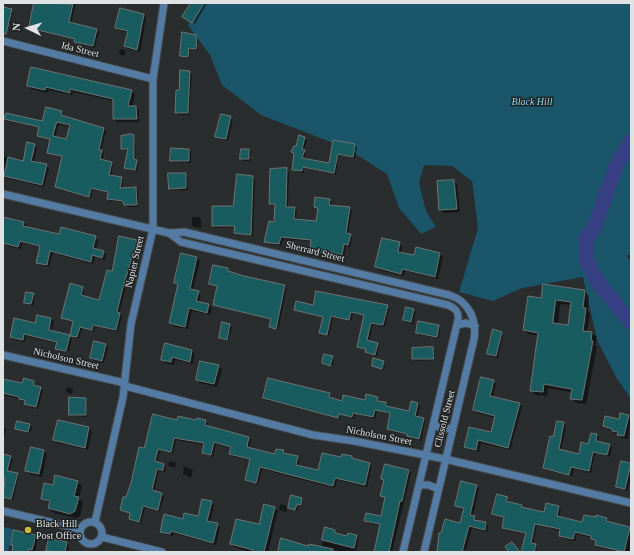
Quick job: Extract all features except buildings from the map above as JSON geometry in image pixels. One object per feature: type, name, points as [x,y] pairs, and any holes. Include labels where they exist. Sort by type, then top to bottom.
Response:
[{"type":"street","name":"Napier Street","points":[[95,522],[125,385],[131,324],[153,229],[153,79],[164,3]]},
{"type":"street","name":"Ida Street","points":[[3,41],[153,79]]},
{"type":"street","name":"Sherrard Street","points":[[3,194],[169,233],[184,232],[456,297]]},
{"type":"street","name":"Sherrard Street","points":[[169,233],[181,242],[453,307]]},
{"type":"street","points":[[439,303],[441,293]]},
{"type":"street","points":[[453,307],[456,297]]},
{"type":"street","name":"Clissold Street","points":[[424,552],[474,339],[475,326],[473,317],[468,308],[456,297]]},
{"type":"street","name":"Clissold Street","points":[[403,552],[457,325],[458,313],[453,307]]},
{"type":"street","points":[[457,325],[466,323],[475,326]]},
{"type":"street","name":"Nicholson Street","points":[[3,354],[313,435],[445,459],[631,503]]},
{"type":"street","points":[[434,424],[442,428],[453,428]]},
{"type":"street","points":[[419,485],[429,484],[438,489]]},
{"type":"street","points":[[3,511],[80,529]]},
{"type":"street","points":[[95,522],[102,528],[102,537],[96,544],[87,548],[80,539],[80,529],[84,523],[95,522]]},
{"type":"street","points":[[102,537],[162,552]]},
{"type":"green space","name":"Black Hill","points":[[204,3],[631,3],[631,253],[627,256],[631,264],[631,399],[616,377],[597,340],[583,277],[522,288],[493,301],[459,292],[478,228],[472,181],[452,166],[424,165],[419,183],[426,211],[436,227],[421,234],[399,208],[387,174],[346,148],[261,115],[222,85],[210,55],[188,25]]},
{"type":"green space","points":[[3,527],[14,529],[8,552],[3,552]]},
{"type":"waterway","points":[[631,141],[616,167],[594,228],[586,239],[586,260],[599,284],[631,322]]},
{"type":"place","name":"Black Hill Post Office","points":[[28,530]]}]
